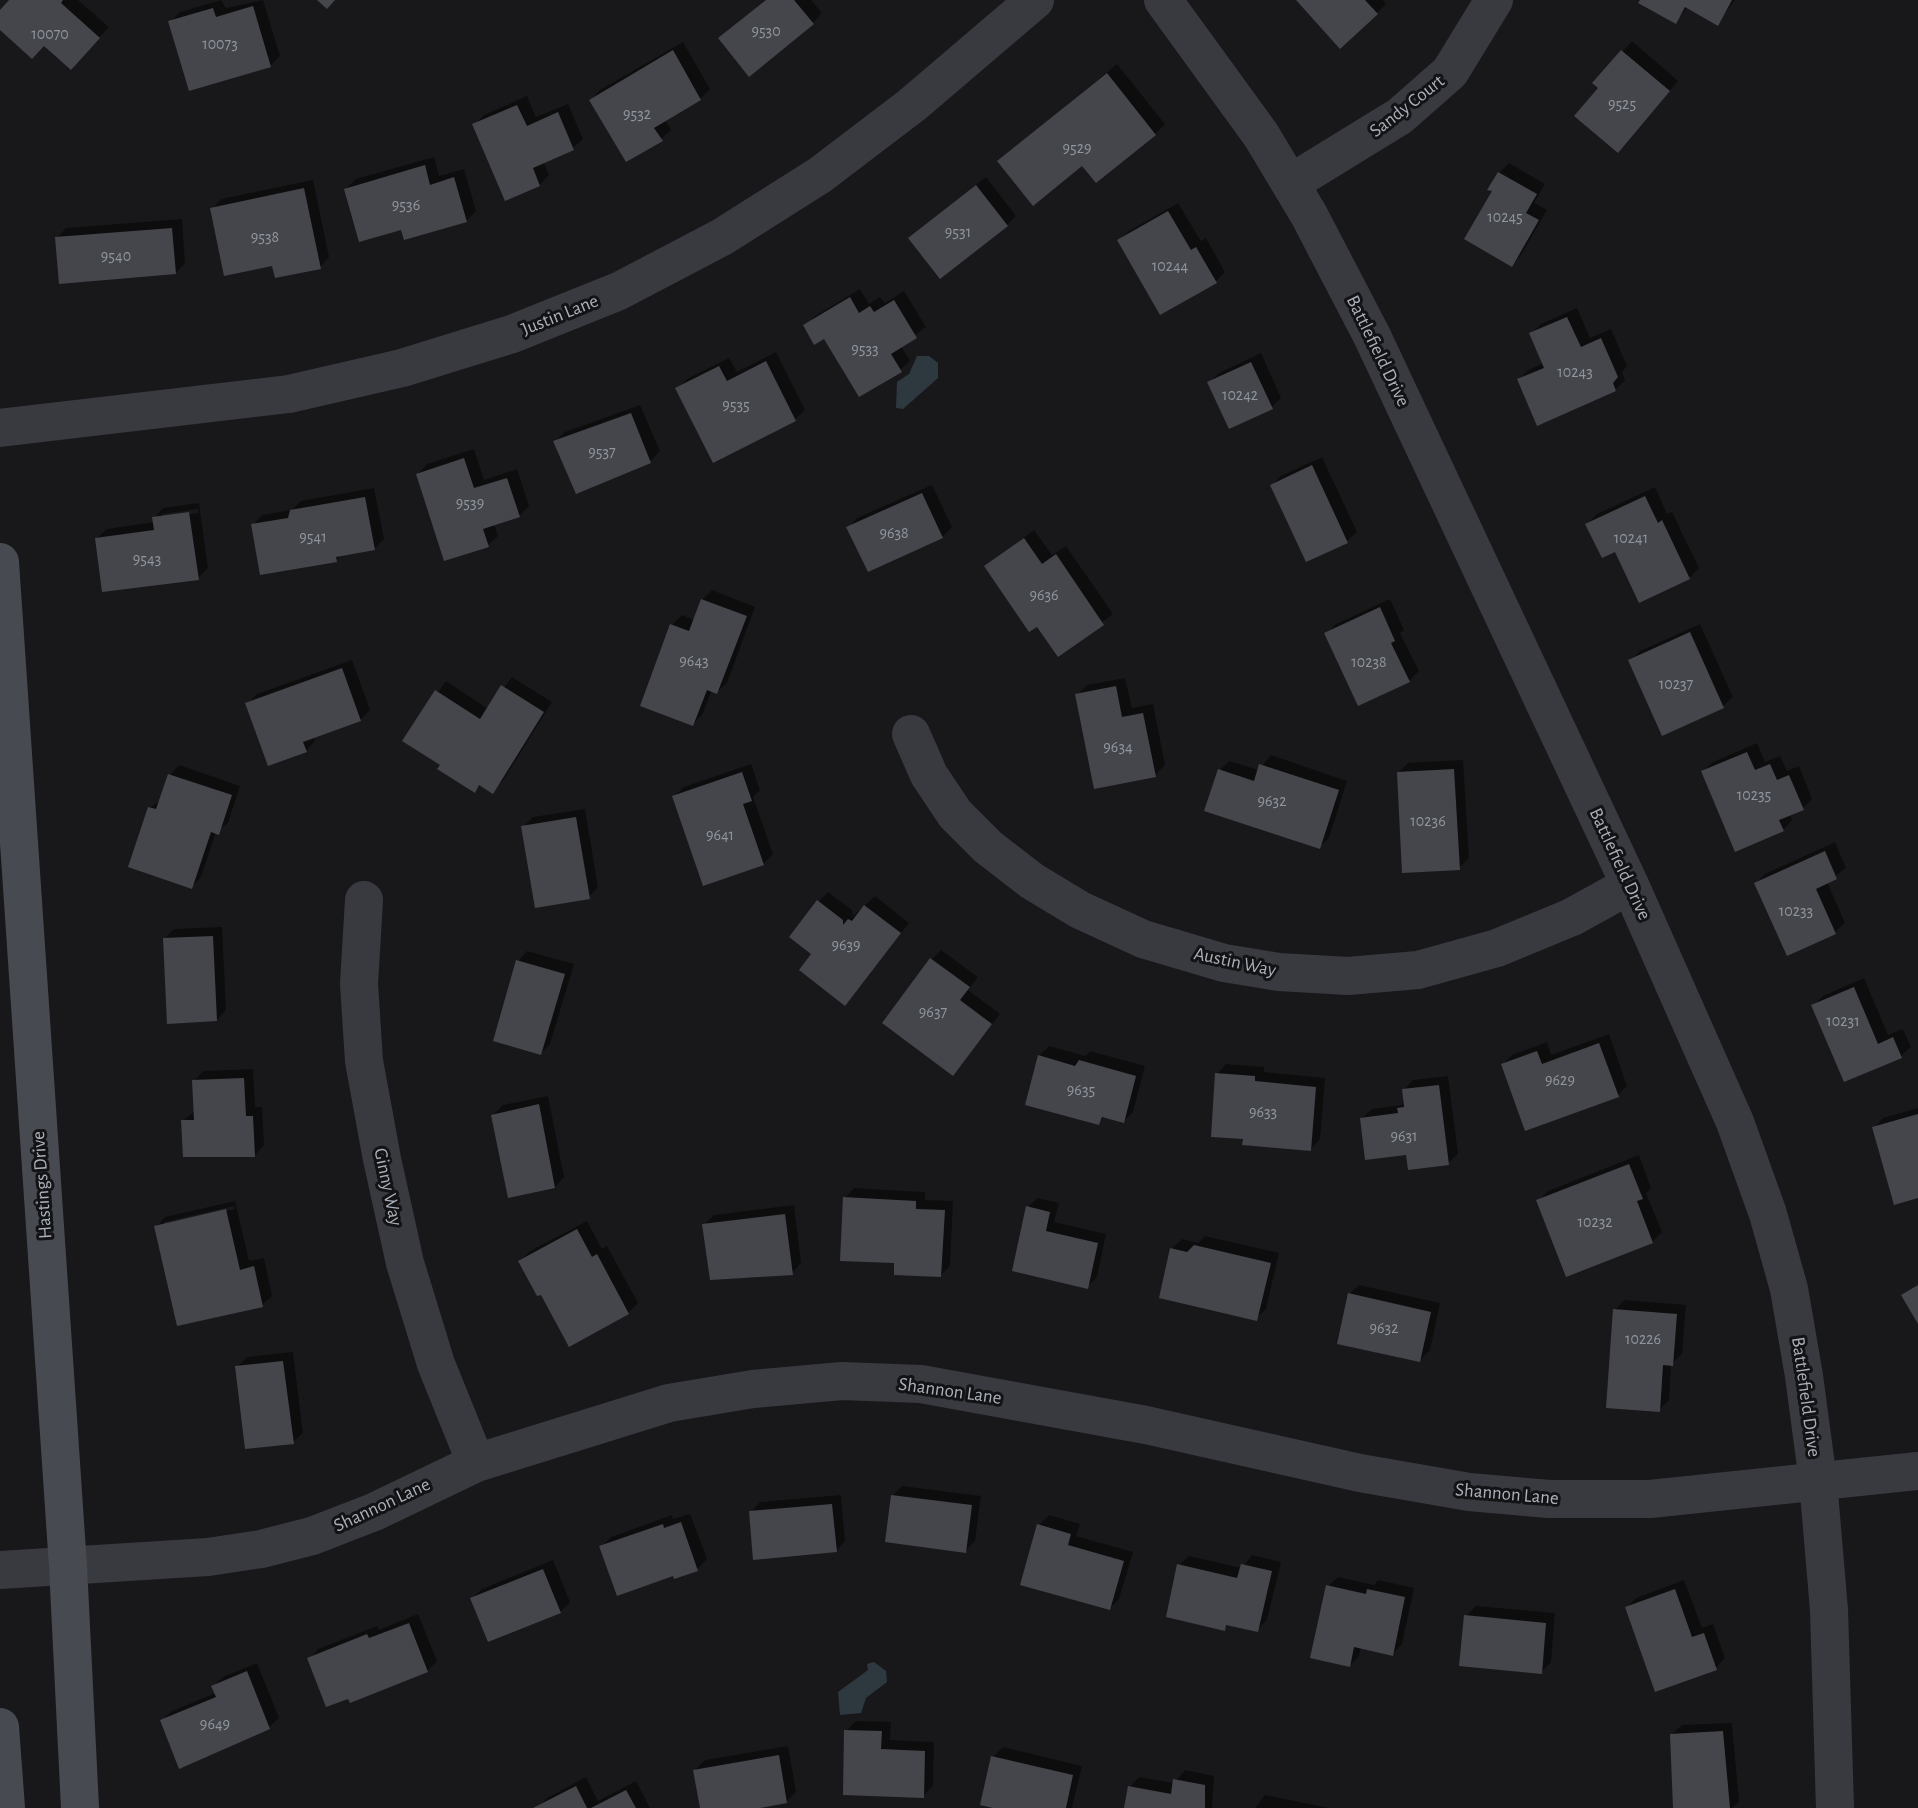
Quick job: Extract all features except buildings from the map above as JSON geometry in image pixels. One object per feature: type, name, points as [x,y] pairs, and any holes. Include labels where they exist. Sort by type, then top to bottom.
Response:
[{"type":"street","name":"Justin Lane","points":[[0,428],[289,394],[402,368],[500,338],[620,291],[722,237],[820,175],[912,105],[1035,0]]},
{"type":"street","name":"Battlefield Drive","points":[[1163,0],[1261,135],[1291,183],[1372,336],[1693,1021],[1735,1122],[1768,1214],[1789,1289],[1818,1481],[1829,1611],[1835,1808]]},
{"type":"street","name":"Sandy Court","points":[[1291,183],[1400,116],[1450,72],[1494,0]]},
{"type":"street","name":"Hastings Drive","points":[[0,562],[68,1566],[80,1808]]},
{"type":"street","name":"Austin Way","points":[[911,734],[929,775],[955,814],[988,847],[1032,881],[1080,910],[1143,939],[1224,963],[1279,972],[1348,976],[1418,970],[1497,948],[1572,916],[1630,885]]},
{"type":"street","name":"Ginny Way","points":[[364,901],[359,984],[364,1061],[382,1159],[405,1263],[432,1352],[476,1462]]},
{"type":"street","name":"Shannon Lane","points":[[0,1570],[208,1557],[261,1549],[312,1536],[374,1512],[476,1462],[669,1403],[753,1389],[842,1381],[921,1384],[1146,1425],[1360,1474],[1469,1492],[1549,1499],[1650,1499],[1918,1471]]},
{"type":"street","points":[[0,1727],[6,1808]]},
{"type":"shaded area","points":[[917,356],[929,356],[938,363],[938,378],[903,409],[896,408],[897,382],[909,374]]},
{"type":"shaded area","points":[[874,1662],[886,1671],[887,1682],[866,1698],[861,1713],[840,1715],[838,1692],[868,1670],[867,1664]]}]
